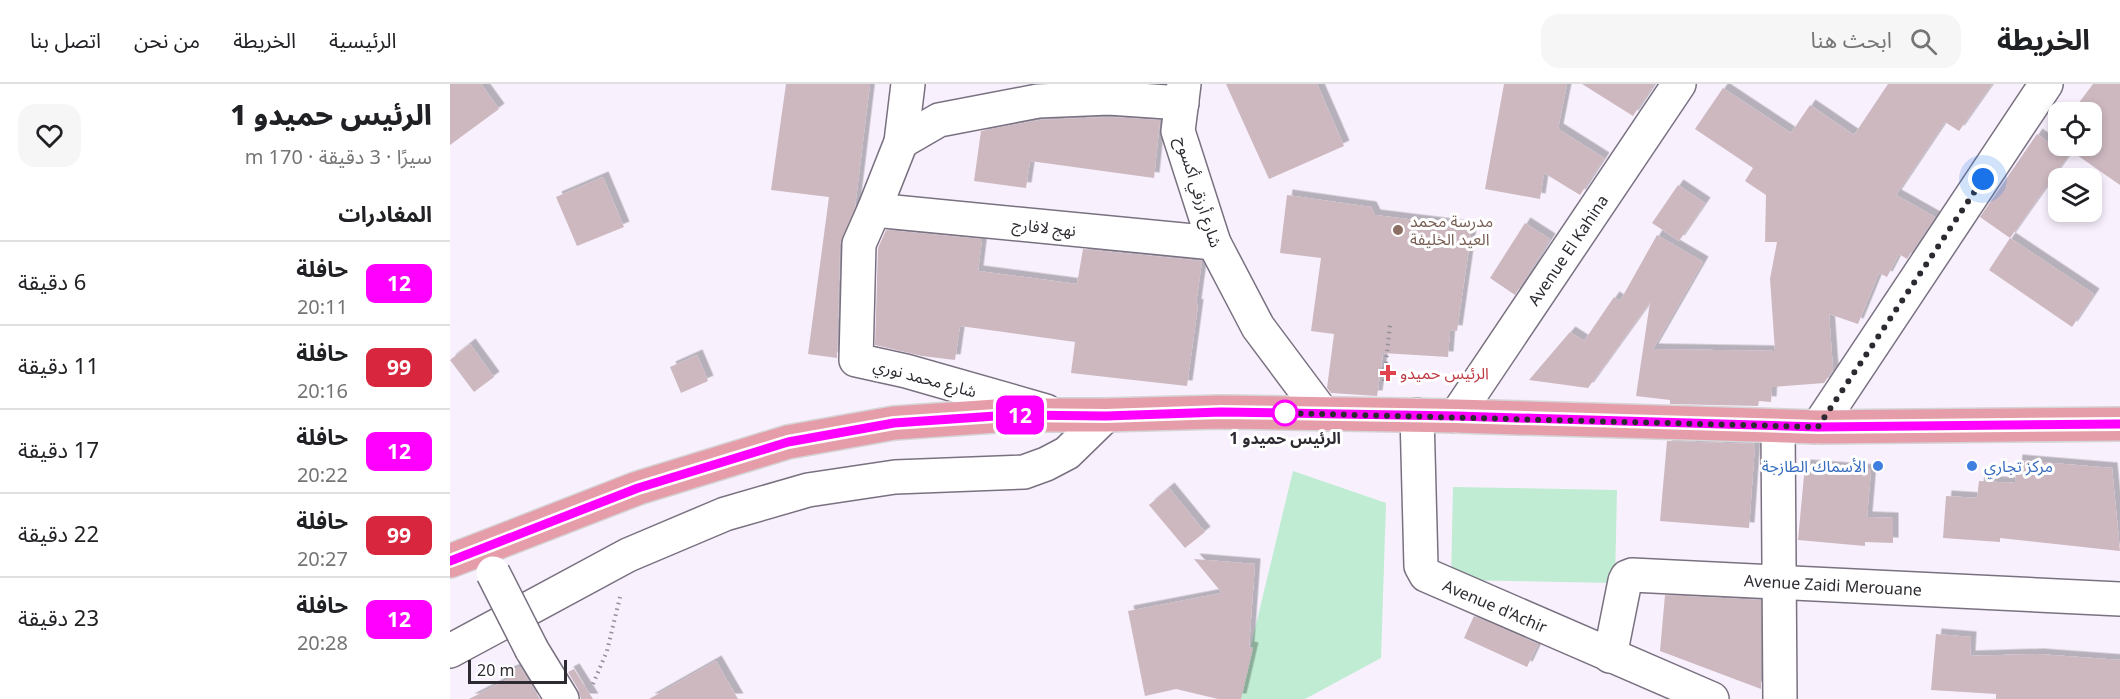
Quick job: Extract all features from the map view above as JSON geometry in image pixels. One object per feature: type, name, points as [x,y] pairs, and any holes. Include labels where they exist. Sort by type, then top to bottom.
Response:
[{"type":"main road","points":[[450,561],[488,561],[638,488],[788,442],[894,423],[1010,415],[1106,416],[1221,412],[1417,415],[1818,427],[2120,424]]},
{"type":"street","name":"شارع محمد نوري","points":[[908,84],[901,142],[859,244],[856,360],[906,371],[1060,416]]},
{"type":"street","name":"Avenue El Kahina","points":[[1456,416],[1679,84]]},
{"type":"street","points":[[1818,427],[2046,84]]},
{"type":"street","points":[[901,142],[939,120],[1038,101],[1183,94]]},
{"type":"street","name":"شارع أرزقي أكسوح","points":[[1183,94],[1178,131],[1214,243],[1258,327],[1323,414]]},
{"type":"street","name":"نهج لافارج","points":[[874,210],[1214,243]]},
{"type":"street","name":"Avenue d'Achir","points":[[1417,415],[1421,566],[1426,575],[1712,699]]},
{"type":"street","points":[[450,651],[628,555],[725,514],[808,490],[895,477],[1024,472],[1046,465],[1066,453],[1106,416]]},
{"type":"street","points":[[1778,426],[1780,699]]},
{"type":"street","points":[[488,561],[532,650],[576,694]]},
{"type":"street","name":"Avenue Zaidi Merouane","points":[[1610,656],[1627,577],[1632,575],[2120,599]]},
{"type":"path","points":[[1380,415],[1390,325]]},
{"type":"path","points":[[576,694],[607,651],[628,555]]},
{"type":"green space","points":[[1293,471],[1386,503],[1381,658],[1305,699],[1238,699]]},
{"type":"green space","points":[[1453,487],[1617,490],[1615,583],[1451,580]]},
{"type":"building","points":[[450,84],[481,84],[499,109],[450,145]]},
{"type":"building","points":[[786,84],[870,84],[855,207],[840,244],[837,358],[808,354],[829,197],[771,190]]},
{"type":"building","points":[[1226,84],[1317,84],[1344,146],[1269,179]]},
{"type":"building","points":[[1504,84],[1567,84],[1558,129],[1604,158],[1580,195],[1544,173],[1540,199],[1485,189]]},
{"type":"building","points":[[1582,84],[1654,84],[1633,116]]},
{"type":"building","points":[[1888,84],[1992,84],[1959,131],[1945,122],[1896,195],[1935,217],[1907,259],[1899,254],[1887,277],[1879,273],[1858,324],[1829,314],[1833,370],[1824,383],[1772,387],[1771,402],[1759,401],[1758,406],[1670,404],[1670,400],[1636,396],[1650,302],[1588,388],[1529,380],[1570,332],[1584,341],[1614,297],[1620,301],[1657,235],[1703,262],[1653,349],[1775,351],[1770,279],[1777,242],[1765,242],[1766,195],[1745,181],[1753,168],[1695,129],[1723,88],[1791,133],[1810,105],[1854,135]]},
{"type":"building","points":[[2093,84],[2120,84],[2120,185],[2102,172],[2102,168],[2096,168],[2078,156],[2102,156],[2102,102],[2080,102]]},
{"type":"building","points":[[1109,117],[1160,120],[1154,178],[1030,161],[1026,188],[974,181],[981,131],[1040,120]]},
{"type":"building","points":[[2037,134],[2048,142],[2048,156],[2068,156],[2060,168],[2048,168],[2048,184],[2010,238],[1980,217]]},
{"type":"building","points":[[603,177],[624,227],[577,246],[556,197]]},
{"type":"building","points":[[1678,185],[1705,203],[1679,241],[1652,223]]},
{"type":"building","points":[[1287,195],[1371,207],[1375,215],[1472,227],[1457,331],[1450,330],[1448,357],[1383,353],[1377,396],[1331,393],[1327,388],[1334,334],[1311,331],[1321,258],[1280,253]]},
{"type":"building","points":[[1525,223],[1550,239],[1515,295],[1490,278]]},
{"type":"building","points":[[886,230],[982,239],[978,271],[1077,284],[1083,249],[1202,261],[1187,386],[1071,373],[1075,342],[960,326],[955,360],[922,356],[875,345],[878,248]]},
{"type":"building","points":[[2010,238],[2094,294],[2072,327],[1989,270]]},
{"type":"building","points":[[470,344],[494,377],[474,392],[450,360]]},
{"type":"building","points":[[697,355],[708,381],[681,393],[670,367]]},
{"type":"building","points":[[1667,441],[1755,444],[1749,528],[1660,521]]},
{"type":"building","points":[[2017,460],[2112,468],[2120,551],[2000,538],[2000,542],[1943,538],[1946,496],[1977,498],[1979,481],[2015,483]]},
{"type":"building","points":[[1805,465],[1871,470],[1867,517],[1893,518],[1893,543],[1865,542],[1865,546],[1798,540]]},
{"type":"building","points":[[1169,488],[1205,532],[1185,548],[1149,505]]},
{"type":"building","points":[[1194,559],[1255,564],[1249,647],[1253,648],[1241,699],[1218,699],[1176,689],[1145,696],[1128,611],[1222,593]]},
{"type":"building","points":[[1665,595],[1761,600],[1761,689],[1660,651]]},
{"type":"building","points":[[1474,616],[1538,644],[1527,667],[1464,638]]},
{"type":"building","points":[[1936,634],[1971,637],[1970,656],[2038,654],[2120,660],[2120,699],[1996,699],[1996,694],[1931,690]]},
{"type":"building","points":[[716,661],[738,699],[649,699]]},
{"type":"building","points":[[520,667],[540,699],[469,699],[510,678],[508,672]]},
{"type":"building","points":[[574,669],[593,699],[581,699],[568,672]]},
{"type":"bus line","name":"12","points":[[450,561],[638,488],[788,442],[894,423],[1010,415],[1106,416],[1221,412],[1456,416],[1818,427],[2120,424]]},
{"type":"place","name":"مدرسة محمد العيد الخليفة","points":[[1398,230]]},
{"type":"place","name":"الرئيس حميدو","points":[[1388,373]]},
{"type":"place","name":"الرئيس حميدو 1","points":[[1285,413]]},
{"type":"place","name":"الأسماك الطازجة","points":[[1878,466]]},
{"type":"place","name":"مركز تجاري","points":[[1972,466]]},
{"type":"route","points":[[1285,413],[1282,413],[1818,427],[1983,179]]}]
